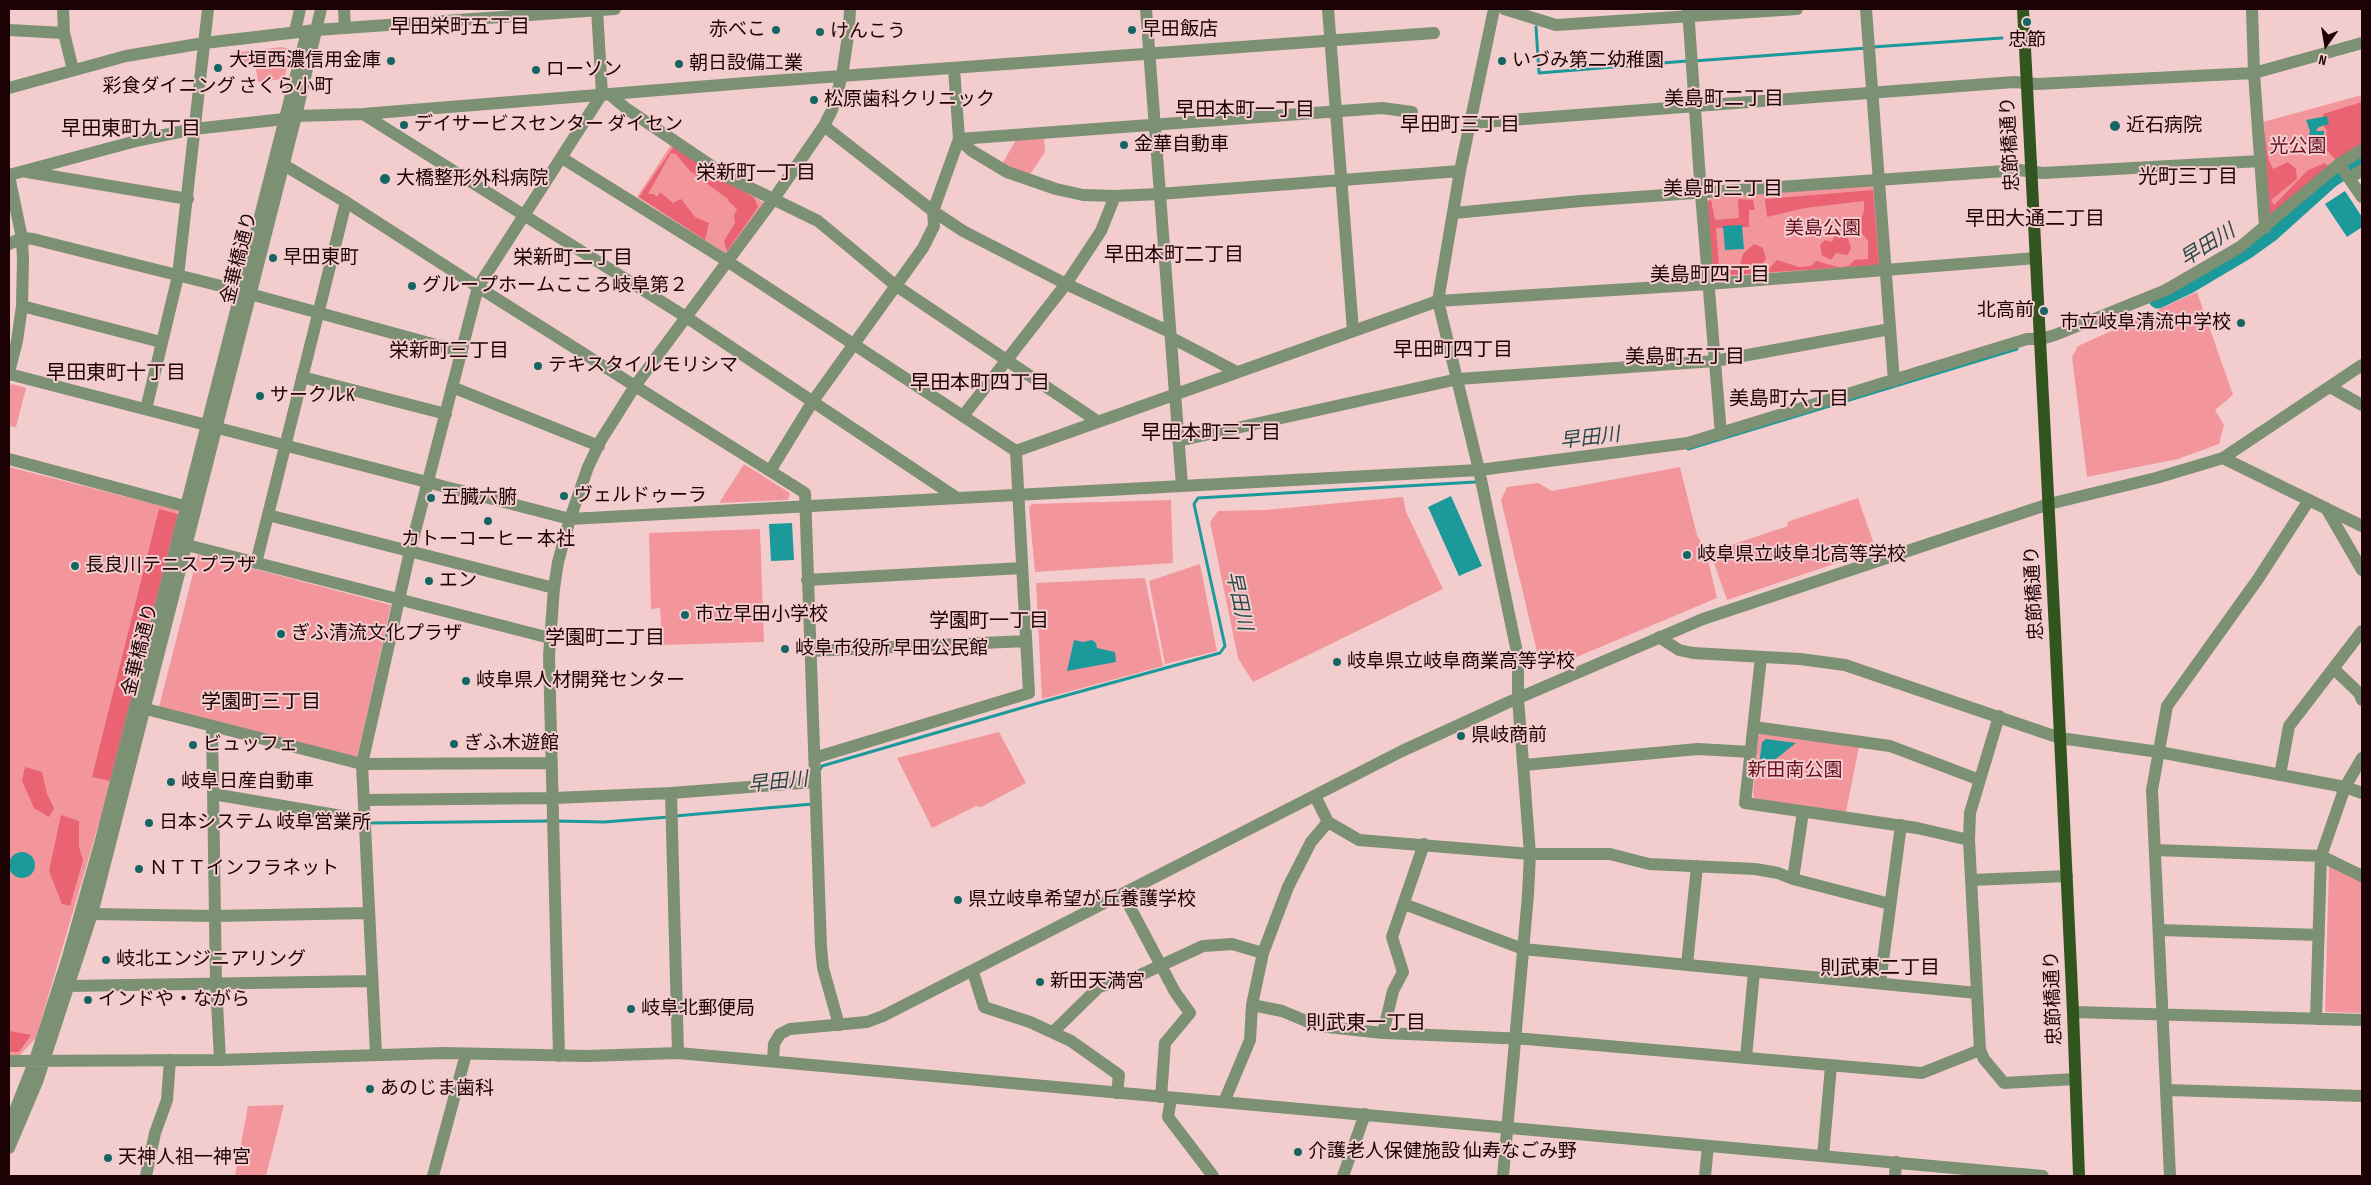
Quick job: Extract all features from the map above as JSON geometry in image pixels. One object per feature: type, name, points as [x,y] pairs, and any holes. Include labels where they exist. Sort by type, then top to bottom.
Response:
[{"type":"main road","name":"忠節橋通り","points":[[2022,9],[2074,1012],[2079,1176]]},
{"type":"street","points":[[63,9],[64,33],[74,70]]},
{"type":"street","points":[[146,409],[178,276],[208,9]]},
{"type":"street","points":[[300,9],[306,31]]},
{"type":"street","name":"金華橋通り","points":[[246,292],[284,165],[290,118],[306,31],[312,9]]},
{"type":"street","name":"金華橋通り","points":[[306,31],[321,9]]},
{"type":"street","points":[[344,9],[345,28]]},
{"type":"street","points":[[9,88],[126,56],[204,43],[306,31],[615,9]]},
{"type":"street","points":[[559,1056],[550,638],[558,562],[582,483],[599,446],[634,386],[773,200],[824,126],[832,110],[842,76],[850,9]]},
{"type":"street","points":[[1146,9],[1182,486]]},
{"type":"street","points":[[1328,9],[1353,331]]},
{"type":"street","points":[[1494,9],[1460,171],[1438,300],[1480,476],[1518,657],[1518,698],[1530,854],[1524,949],[1503,1176]]},
{"type":"street","points":[[1504,9],[1556,25],[1688,13],[1798,9]]},
{"type":"street","points":[[1866,9],[1894,381]]},
{"type":"street","points":[[2252,9],[2254,73],[2265,228]]},
{"type":"street","points":[[376,1054],[362,764],[398,599],[478,287],[606,94],[597,10]]},
{"type":"street","points":[[1688,13],[1721,434]]},
{"type":"street","points":[[9,30],[64,33]]},
{"type":"street","points":[[1434,32],[1331,38],[363,114],[290,118],[194,129],[115,146],[9,176],[22,238],[22,306],[18,341],[9,373],[570,519],[1182,486],[1480,476],[1688,444],[2028,339],[2040,339],[2166,290],[2240,247],[2345,171],[2362,150]]},
{"type":"street","points":[[1471,123],[1873,92],[2254,73],[2362,43]]},
{"type":"street","points":[[770,471],[813,401],[923,248],[934,226],[934,211],[959,139],[954,68]]},
{"type":"street","points":[[606,94],[728,177],[818,221],[895,285],[1098,421]]},
{"type":"street","points":[[959,139],[1382,108],[1412,112]]},
{"type":"street","points":[[363,114],[686,318],[957,498]]},
{"type":"street","name":"金華橋通り","points":[[9,1148],[69,986],[92,914],[187,545],[212,427],[290,118]]},
{"type":"street","points":[[824,126],[934,211],[963,231],[1171,335],[1237,372]]},
{"type":"street","points":[[959,139],[991,164],[1029,181],[1083,195],[1159,194],[1460,171]]},
{"type":"street","points":[[562,158],[727,261],[1016,451]]},
{"type":"street","points":[[1454,213],[1581,201],[2019,170],[2044,174],[2260,161]]},
{"type":"street","points":[[284,165],[346,202],[805,493],[814,782],[822,954],[823,968],[839,1025]]},
{"type":"street","points":[[2345,171],[2362,170]]},
{"type":"street","points":[[22,171],[188,199]]},
{"type":"street","points":[[2345,171],[2362,197]]},
{"type":"street","points":[[963,416],[1066,284],[1101,231],[1115,196]]},
{"type":"street","points":[[256,563],[346,202]]},
{"type":"street","points":[[9,244],[22,238],[33,239],[246,292],[462,352]]},
{"type":"street","points":[[1016,451],[1438,300],[1709,284],[2036,258]]},
{"type":"street","points":[[22,306],[161,342]]},
{"type":"street","points":[[1178,441],[1458,379],[1715,361],[1890,329]]},
{"type":"street","points":[[773,1060],[774,1044],[780,1034],[790,1029],[867,1022],[883,1016],[973,972],[1402,751],[1518,698],[1703,619],[2049,504],[2156,478],[2223,458],[2362,365]]},
{"type":"street","points":[[302,378],[446,414]]},
{"type":"street","points":[[452,387],[599,446]]},
{"type":"street","points":[[2330,387],[2362,405]]},
{"type":"street","name":"金華橋通り","points":[[9,1126],[40,1060],[100,844],[188,507],[212,427]]},
{"type":"street","points":[[814,758],[1029,693],[1016,451]]},
{"type":"street","points":[[2223,458],[2362,526]]},
{"type":"street","points":[[9,460],[188,507]]},
{"type":"street","points":[[2170,1176],[2152,790],[2167,706],[2258,579],[2308,500]]},
{"type":"street","points":[[2326,508],[2362,570]]},
{"type":"street","points":[[268,515],[554,588]]},
{"type":"street","points":[[187,545],[550,638]]},
{"type":"street","points":[[808,580],[1022,568]]},
{"type":"street","points":[[2280,775],[2289,726],[2362,632]]},
{"type":"street","points":[[1659,638],[1679,650],[1845,665],[2060,738],[2159,752],[2345,787],[2362,793]]},
{"type":"street","points":[[810,651],[1026,642]]},
{"type":"street","points":[[1761,657],[1745,803],[1901,825],[1969,840]]},
{"type":"street","points":[[2334,669],[2359,693],[2362,700]]},
{"type":"street","points":[[146,709],[362,764],[552,763]]},
{"type":"street","points":[[1999,716],[1970,812],[1969,840],[1980,1050],[1984,1059],[2004,1083],[2076,1079]]},
{"type":"street","points":[[212,726],[216,984],[220,1060]]},
{"type":"street","points":[[1754,727],[1890,746],[1980,780]]},
{"type":"street","points":[[1524,765],[1698,749],[1751,752]]},
{"type":"street","points":[[2316,1019],[2321,856],[2345,787],[2362,758]]},
{"type":"street","points":[[364,800],[554,798],[814,782]]},
{"type":"street","points":[[671,792],[678,1053]]},
{"type":"street","points":[[213,794],[365,820]]},
{"type":"street","points":[[1315,796],[1328,822],[1359,840],[1387,844],[1424,844],[1530,854],[1610,854],[1649,864],[1755,869],[1778,873],[1793,879],[1890,904]]},
{"type":"street","points":[[1793,879],[1803,812]]},
{"type":"street","points":[[1224,1102],[1250,1040],[1252,1005],[1263,953],[1288,886],[1311,842],[1328,822]]},
{"type":"street","points":[[1880,984],[1901,825]]},
{"type":"street","points":[[1383,1033],[1393,991],[1403,972],[1392,937],[1424,844]]},
{"type":"street","points":[[2155,850],[2321,856],[2362,876]]},
{"type":"street","points":[[1687,965],[1697,866]]},
{"type":"street","points":[[1971,880],[2067,876]]},
{"type":"street","points":[[1123,894],[1163,965],[1175,992],[1190,1013],[1165,1044],[1168,1117],[1214,1176]]},
{"type":"street","points":[[1404,904],[1524,949],[1977,993]]},
{"type":"street","points":[[92,914],[215,916],[369,913]]},
{"type":"street","points":[[2159,930],[2319,935]]},
{"type":"street","points":[[1053,1032],[1099,987],[1138,976],[1203,946],[1232,944],[1263,953]]},
{"type":"street","points":[[973,972],[984,1007],[1053,1032],[1071,1041],[1119,1075],[1117,1093]]},
{"type":"street","points":[[1746,1057],[1754,972]]},
{"type":"street","points":[[69,986],[372,982]]},
{"type":"street","points":[[1252,1005],[1282,1011],[1318,1026],[1383,1033],[1516,1039],[1922,1073],[1980,1050]]},
{"type":"street","points":[[2074,1012],[2362,1020]]},
{"type":"street","points":[[9,1061],[220,1060],[376,1054],[559,1056],[678,1053],[773,1060],[1166,1098],[1365,1114],[2043,1176]]},
{"type":"street","points":[[432,1176],[466,1054]]},
{"type":"street","points":[[146,1176],[155,1133],[167,1100],[170,1060]]},
{"type":"street","points":[[1822,1156],[1831,1066]]},
{"type":"street","points":[[2167,1090],[2362,1096]]},
{"type":"street","points":[[1343,1176],[1365,1114]]},
{"type":"street","points":[[1705,1176],[1708,1146]]},
{"type":"street","points":[[1895,1176],[1896,1162]]},
{"type":"green space","points":[[281,47],[292,49],[284,79],[258,82],[255,62],[234,64],[232,53]]},
{"type":"green space","name":"光公園","points":[[2362,95],[2362,143],[2271,217],[2263,122]]},
{"type":"green space","points":[[1044,139],[1045,152],[1029,176],[1002,164],[1016,140]]},
{"type":"green space","points":[[673,142],[764,203],[727,254],[637,197]]},
{"type":"green space","name":"美島公園","points":[[1872,185],[1876,189],[1881,262],[1879,265],[1716,277],[1713,275],[1708,201],[1711,198]]},
{"type":"green space","points":[[2197,292],[2233,395],[2215,410],[2224,425],[2219,444],[2178,459],[2087,477],[2072,357],[2078,346]]},
{"type":"green space","points":[[12,384],[26,388],[16,427],[9,426],[9,386]]},
{"type":"green space","points":[[744,464],[790,493],[788,500],[719,503]]},
{"type":"green space","points":[[9,467],[178,510],[101,816],[36,1038],[20,1055],[9,1055]]},
{"type":"green space","points":[[1680,467],[1697,535],[1706,551],[1717,598],[1560,664],[1538,656],[1501,500],[1507,487],[1538,483],[1552,491]]},
{"type":"green space","points":[[1403,497],[1406,512],[1443,589],[1253,682],[1238,658],[1210,522],[1218,511],[1265,510]]},
{"type":"green space","points":[[1858,498],[1876,550],[1727,600],[1710,552],[1788,526],[1787,522]]},
{"type":"green space","points":[[1171,500],[1173,563],[1035,572],[1029,507],[1032,504]]},
{"type":"green space","points":[[760,529],[764,642],[662,645],[660,608],[651,609],[649,533]]},
{"type":"green space","name":"ぎふ清流文化プラザ","points":[[198,554],[391,605],[357,759],[159,707]]},
{"type":"green space","points":[[1200,564],[1217,651],[1165,664],[1149,581]]},
{"type":"green space","points":[[1145,578],[1163,666],[1042,699],[1036,583]]},
{"type":"green space","points":[[999,732],[1026,783],[981,807],[976,806],[932,828],[897,758]]},
{"type":"green space","name":"新田南公園","points":[[1761,733],[1859,747],[1846,812],[1756,800],[1753,796],[1758,736]]},
{"type":"green space","points":[[2329,866],[2362,882],[2362,1013],[2325,1012]]},
{"type":"green space","points":[[284,1105],[266,1176],[235,1176],[248,1106]]},
{"type":"shaded area","points":[[2362,102],[2362,148],[2336,160],[2321,144],[2325,140],[2327,130],[2324,127],[2323,114]]},
{"type":"shaded area","points":[[2264,130],[2268,158],[2273,169],[2288,162],[2296,169],[2297,179],[2271,200],[2274,205],[2308,170],[2325,163],[2330,168],[2262,225]]},
{"type":"shaded area","points":[[674,146],[754,198],[758,207],[727,251],[724,241],[735,223],[734,215],[737,209],[728,199],[690,171],[676,154],[671,153],[648,194],[653,194],[657,197],[660,192],[673,203],[681,199],[695,217],[709,223],[705,240],[639,197]]},
{"type":"shaded area","points":[[1873,190],[1879,265],[1714,276],[1707,201],[1711,200],[1715,220],[1739,218],[1738,199],[1753,200],[1755,210],[1749,210],[1749,227],[1716,228],[1719,269],[1740,266],[1743,254],[1754,244],[1763,248],[1766,259],[1757,271],[1768,270],[1777,260],[1799,267],[1811,266],[1816,261],[1838,267],[1849,266],[1854,260],[1868,259],[1868,241],[1858,228],[1864,211],[1864,201],[1805,208],[1767,217],[1765,199]]},
{"type":"shaded area","points":[[1836,233],[1848,238],[1851,249],[1847,255],[1836,253],[1831,260],[1822,255],[1820,245],[1825,240],[1832,242]]},
{"type":"shaded area","points":[[159,509],[178,514],[110,781],[92,777]]},
{"type":"shaded area","points":[[25,767],[42,772],[47,794],[54,808],[49,817],[34,808],[22,781]]},
{"type":"shaded area","points":[[61,815],[79,821],[79,847],[83,860],[70,906],[62,904],[49,871]]},
{"type":"shaded area","points":[[9,1031],[31,1035],[19,1052],[9,1052]]},
{"type":"water","points":[[2327,116],[2329,124],[2316,130],[2324,131],[2324,137],[2309,135],[2310,131],[2306,120]]},
{"type":"water","points":[[2345,191],[2362,217],[2362,227],[2347,237],[2325,204]]},
{"type":"water","points":[[1742,225],[1744,249],[1725,250],[1723,226]]},
{"type":"water","points":[[1451,496],[1482,566],[1459,576],[1428,507]]},
{"type":"water","points":[[792,523],[794,560],[771,561],[769,524]]},
{"type":"water","points":[[1074,640],[1083,642],[1092,640],[1096,643],[1097,648],[1115,652],[1116,662],[1067,671]]},
{"type":"water","points":[[1766,739],[1796,743],[1758,773],[1762,742]]},
{"type":"water","points":[[22,852],[32,855],[35,865],[32,875],[22,878],[12,875],[9,865],[12,855]]},
{"type":"waterway","points":[[1536,27],[1539,73],[1687,61]]},
{"type":"waterway","points":[[1873,47],[2002,38]]},
{"type":"waterway","points":[[1694,61],[1867,48]]},
{"type":"waterway","name":"早田川","points":[[2158,299],[2187,285],[2246,250],[2271,232],[2331,178],[2362,159]]},
{"type":"waterway","name":"早田川","points":[[1688,449],[2017,349]]},
{"type":"waterway","name":"早田川","points":[[819,771],[822,766],[1220,653],[1225,646],[1194,504],[1198,498],[1475,482],[1478,480]]},
{"type":"waterway","name":"早田川","points":[[675,816],[813,804]]},
{"type":"waterway","name":"早田川","points":[[555,821],[604,822],[669,817]]},
{"type":"waterway","name":"早田川","points":[[372,823],[549,821]]},
{"type":"place","name":"忠節","points":[[2027,22]]},
{"type":"place","name":"赤べこ","points":[[776,30]]},
{"type":"place","name":"早田飯店","points":[[1132,30]]},
{"type":"place","name":"けんこう","points":[[820,32]]},
{"type":"place","name":"大垣西濃信用金庫","points":[[391,61]]},
{"type":"place","name":"いづみ第二幼稚園","points":[[1502,61]]},
{"type":"place","name":"朝日設備工業","points":[[679,64]]},
{"type":"place","name":"彩食ダイニング さくら小町","points":[[218,68]]},
{"type":"place","name":"ローソン","points":[[536,70]]},
{"type":"place","name":"松原歯科クリニック","points":[[814,100]]},
{"type":"place","name":"デイサービスセンター ダイセン","points":[[404,125]]},
{"type":"place","name":"近石病院","points":[[2115,126]]},
{"type":"place","name":"金華自動車","points":[[1124,145]]},
{"type":"place","name":"大橋整形外科病院","points":[[385,179]]},
{"type":"place","name":"早田東町","points":[[273,258]]},
{"type":"place","name":"グループホームこころ岐阜第２","points":[[412,286]]},
{"type":"place","name":"北高前","points":[[2044,311]]},
{"type":"place","name":"市立岐阜清流中学校","points":[[2241,323]]},
{"type":"place","name":"テキスタイルモリシマ","points":[[538,366]]},
{"type":"place","name":"サークルK","points":[[260,396]]},
{"type":"place","name":"ヴェルドゥーラ","points":[[564,496]]},
{"type":"place","name":"五臓六腑","points":[[431,498]]},
{"type":"place","name":"カトーコーヒー 本社","points":[[488,521]]},
{"type":"place","name":"岐阜県立岐阜北高等学校","points":[[1687,555]]},
{"type":"place","name":"長良川テニスプラザ","points":[[75,566]]},
{"type":"place","name":"エン","points":[[429,581]]},
{"type":"place","name":"市立早田小学校","points":[[685,615]]},
{"type":"place","name":"ぎふ清流文化プラザ","points":[[281,634]]},
{"type":"place","name":"岐阜市役所 早田公民館","points":[[785,649]]},
{"type":"place","name":"岐阜県立岐阜商業高等学校","points":[[1337,662]]},
{"type":"place","name":"岐阜県人材開発センター","points":[[466,681]]},
{"type":"place","name":"県岐商前","points":[[1461,736]]},
{"type":"place","name":"ぎふ木遊館","points":[[454,744]]},
{"type":"place","name":"ビュッフェ","points":[[193,745]]},
{"type":"place","name":"岐阜日産自動車","points":[[171,782]]},
{"type":"place","name":"日本システム 岐阜営業所","points":[[149,823]]},
{"type":"place","name":"ＮＴＴインフラネット","points":[[139,869]]},
{"type":"place","name":"県立岐阜希望が丘養護学校","points":[[958,900]]},
{"type":"place","name":"岐北エンジニアリング","points":[[106,960]]},
{"type":"place","name":"新田天満宮","points":[[1040,982]]},
{"type":"place","name":"インドや・ながら","points":[[88,1000]]},
{"type":"place","name":"岐阜北郵便局","points":[[631,1009]]},
{"type":"place","name":"あのじま歯科","points":[[370,1089]]},
{"type":"place","name":"介護老人保健施設 仙寿なごみ野","points":[[1298,1152]]},
{"type":"place","name":"天神人祖一神宮","points":[[108,1158]]},
{"type":"district","name":"早田栄町五丁目","points":[[460,28]]},
{"type":"district","name":"美島町二丁目","points":[[1724,100]]},
{"type":"district","name":"早田本町一丁目","points":[[1245,111]]},
{"type":"district","name":"早田町三丁目","points":[[1460,126]]},
{"type":"district","name":"早田東町九丁目","points":[[131,130]]},
{"type":"district","name":"栄新町一丁目","points":[[756,174]]},
{"type":"district","name":"光町三丁目","points":[[2188,178]]},
{"type":"district","name":"美島町三丁目","points":[[1723,190]]},
{"type":"district","name":"早田大通二丁目","points":[[2035,220]]},
{"type":"district","name":"早田本町二丁目","points":[[1174,256]]},
{"type":"district","name":"栄新町二丁目","points":[[573,259]]},
{"type":"district","name":"美島町四丁目","points":[[1710,276]]},
{"type":"district","name":"早田町四丁目","points":[[1453,351]]},
{"type":"district","name":"栄新町三丁目","points":[[449,352]]},
{"type":"district","name":"美島町五丁目","points":[[1685,358]]},
{"type":"district","name":"早田東町十丁目","points":[[116,374]]},
{"type":"district","name":"早田本町四丁目","points":[[980,384]]},
{"type":"district","name":"美島町六丁目","points":[[1789,400]]},
{"type":"district","name":"早田本町三丁目","points":[[1211,434]]},
{"type":"district","name":"学園町一丁目","points":[[989,622]]},
{"type":"district","name":"学園町二丁目","points":[[605,639]]},
{"type":"district","name":"学園町三丁目","points":[[261,703]]},
{"type":"district","name":"則武東二丁目","points":[[1880,969]]},
{"type":"district","name":"則武東一丁目","points":[[1366,1024]]}]
